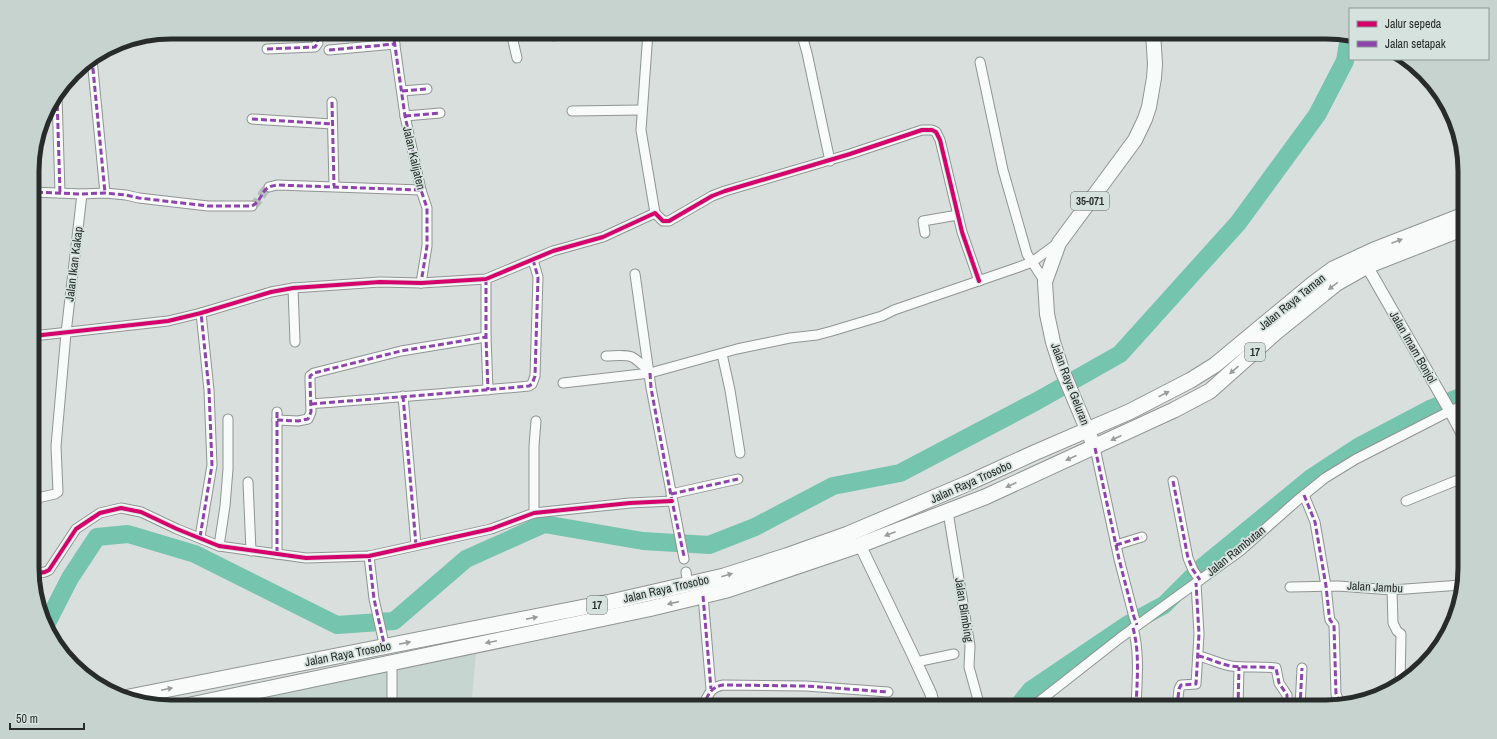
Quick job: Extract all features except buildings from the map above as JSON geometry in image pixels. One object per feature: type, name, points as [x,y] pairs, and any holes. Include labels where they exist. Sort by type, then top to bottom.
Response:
[{"type":"highway","name":"Jalan Raya Taman","points":[[1095,448],[1210,391],[1275,334],[1364,261],[1458,218]]},
{"type":"highway","name":"Jalan Raya Taman","points":[[1087,430],[1129,412],[1191,380],[1215,365],[1333,269],[1364,261],[1458,230]]},
{"type":"highway","name":"Jalan Raya Trosobo","points":[[140,696],[383,641],[615,601],[687,578],[754,566],[848,534],[966,484],[1087,430]]},
{"type":"highway","name":"Jalan Raya Trosobo","points":[[213,700],[703,596],[768,577],[948,512],[1095,448]]},
{"type":"main road","name":"Jalan Raya Geluran","points":[[1095,448],[1062,370],[1047,314],[1045,282],[1059,243],[1135,140],[1149,107],[1153,90],[1155,64],[1153,39]]},
{"type":"street","points":[[267,49],[315,46],[318,43],[317,39]]},
{"type":"street","name":"Jalan Kalijaten","points":[[395,39],[405,116],[421,190],[427,208],[427,246],[421,283]]},
{"type":"street","points":[[513,39],[517,58]]},
{"type":"street","points":[[647,39],[641,110],[641,137],[654,213],[663,221],[669,221],[712,196],[725,191],[830,160],[922,130],[932,130],[936,132],[940,140],[958,215],[979,281]]},
{"type":"street","points":[[803,39],[830,160]]},
{"type":"street","points":[[329,50],[395,44]]},
{"type":"street","points":[[980,62],[1003,170],[1027,254],[1045,282]]},
{"type":"street","points":[[93,65],[105,192]]},
{"type":"street","points":[[402,91],[427,89]]},
{"type":"street","points":[[332,102],[334,186]]},
{"type":"street","points":[[57,105],[60,193]]},
{"type":"street","points":[[572,111],[641,110]]},
{"type":"street","points":[[405,116],[440,113]]},
{"type":"street","points":[[252,119],[332,124]]},
{"type":"street","points":[[269,187],[277,185],[334,186],[421,190]]},
{"type":"street","points":[[39,192],[82,194],[105,192],[126,194],[139,198],[208,206],[252,206]]},
{"type":"street","name":"Jalan Ikan Kakap","points":[[39,498],[58,492],[56,446],[66,333],[82,194]]},
{"type":"street","points":[[39,335],[168,321],[201,313],[271,292],[293,288],[380,282],[421,283],[486,279],[552,251],[603,237],[654,213]]},
{"type":"street","points":[[925,233],[924,221],[958,215]]},
{"type":"street","points":[[562,383],[650,373],[790,338],[832,332],[882,316],[894,310],[1032,262],[1059,243]]},
{"type":"street","points":[[311,404],[529,386],[535,380],[538,277],[537,258]]},
{"type":"street","name":"Jalan Imam Bonjol","points":[[1364,261],[1458,426]]},
{"type":"street","points":[[635,274],[651,388],[684,557]]},
{"type":"street","points":[[486,279],[488,390]]},
{"type":"street","points":[[293,288],[295,342]]},
{"type":"street","points":[[200,538],[212,465],[209,390],[201,313]]},
{"type":"street","points":[[277,554],[277,416],[298,421],[306,420],[310,416],[310,376],[314,373],[401,351],[486,337]]},
{"type":"street","points":[[722,354],[730,390],[740,453]]},
{"type":"street","points":[[606,356],[633,357],[650,373]]},
{"type":"street","points":[[403,396],[416,545]]},
{"type":"street","name":"Jalan Rambutan","points":[[1041,700],[1135,623],[1196,578],[1240,551],[1325,478],[1446,404],[1458,405]]},
{"type":"street","points":[[219,546],[225,506],[228,470],[228,419]]},
{"type":"street","points":[[536,421],[534,446],[539,512]]},
{"type":"street","points":[[1095,448],[1135,623],[1137,667],[1136,700]]},
{"type":"street","points":[[39,573],[49,570],[76,529],[100,513],[121,508],[141,512],[219,546],[306,558],[369,556],[491,529],[539,512],[672,498],[738,479]]},
{"type":"street","points":[[1406,501],[1458,480]]},
{"type":"street","points":[[1173,481],[1188,558],[1196,578],[1199,634],[1196,684],[1181,685],[1178,700]]},
{"type":"street","points":[[248,482],[251,551]]},
{"type":"street","points":[[1304,495],[1315,522],[1326,586],[1329,614],[1334,630],[1336,694],[1339,699]]},
{"type":"street","name":"Jalan Blimbing","points":[[948,512],[970,646],[969,667],[978,700]]},
{"type":"street","points":[[1116,545],[1142,538]]},
{"type":"street","points":[[860,545],[916,662],[932,700]]},
{"type":"street","points":[[369,556],[374,599],[383,641]]},
{"type":"street","name":"Jalan Jambu","points":[[1290,587],[1366,587],[1392,590],[1457,585]]},
{"type":"street","points":[[1392,590],[1393,623],[1397,631],[1401,634],[1400,677]]},
{"type":"street","points":[[703,596],[711,689],[706,700]]},
{"type":"street","points":[[916,662],[954,654]]},
{"type":"street","points":[[1198,656],[1207,657],[1210,660],[1231,666],[1276,668],[1280,683],[1287,695],[1287,700]]},
{"type":"street","points":[[392,662],[392,700]]},
{"type":"street","points":[[1238,700],[1239,667]]},
{"type":"street","points":[[1300,700],[1302,668]]},
{"type":"street","points":[[711,689],[717,686],[806,686],[888,692]]},
{"type":"shaded area","points":[[476,654],[472,700],[245,700]]},
{"type":"waterway","points":[[49,619],[70,578],[97,537],[128,534],[195,554],[337,625],[394,621],[466,559],[544,524],[643,541],[709,545],[755,527],[833,486],[900,473],[1037,401],[1120,354],[1238,223],[1317,115],[1345,61],[1348,41]]},
{"type":"waterway","points":[[1023,700],[1031,690],[1127,625],[1164,605],[1200,569],[1311,478],[1358,447],[1432,408],[1458,398]]},
{"type":"tunnel","points":[[252,206],[269,187]]},
{"type":"marked path","points":[[267,49],[315,47],[318,43],[317,39]]},
{"type":"marked path","points":[[394,39],[405,116],[421,190],[427,208],[427,246],[421,283]]},
{"type":"marked path","points":[[329,50],[395,44]]},
{"type":"marked path","points":[[93,65],[105,193]]},
{"type":"marked path","points":[[402,91],[427,89]]},
{"type":"marked path","points":[[332,102],[334,186]]},
{"type":"marked path","points":[[57,105],[60,193]]},
{"type":"marked path","points":[[405,116],[440,113]]},
{"type":"marked path","points":[[252,119],[332,124]]},
{"type":"marked path","points":[[39,192],[82,194],[105,193],[208,206],[252,206],[267,188],[277,185],[421,190]]},
{"type":"marked path","points":[[311,404],[529,386],[532,384],[535,376],[538,277],[533,260]]},
{"type":"marked path","points":[[486,279],[488,390]]},
{"type":"marked path","points":[[200,537],[212,465],[209,390],[201,313]]},
{"type":"marked path","points":[[277,420],[298,421],[308,419],[311,412],[310,376],[314,373],[401,351],[486,337]]},
{"type":"marked path","points":[[650,373],[651,388],[684,556]]},
{"type":"marked path","points":[[403,396],[416,545]]},
{"type":"marked path","points":[[277,412],[277,554]]},
{"type":"marked path","points":[[1095,448],[1119,559],[1137,625]]},
{"type":"marked path","points":[[671,494],[738,479]]},
{"type":"marked path","points":[[1173,481],[1188,558],[1193,570],[1200,580]]},
{"type":"marked path","points":[[1304,495],[1315,522],[1330,620],[1334,625],[1336,694],[1338,699]]},
{"type":"marked path","points":[[1116,545],[1142,537]]},
{"type":"marked path","points":[[369,556],[374,599],[385,648]]},
{"type":"marked path","points":[[1178,700],[1181,685],[1196,684],[1199,634],[1196,583]]},
{"type":"marked path","points":[[703,596],[711,689]]},
{"type":"marked path","points":[[1133,628],[1137,647],[1136,700]]},
{"type":"marked path","points":[[1198,656],[1231,666],[1276,668],[1279,683],[1287,695],[1287,700]]},
{"type":"marked path","points":[[1238,700],[1239,667]]},
{"type":"marked path","points":[[1300,700],[1302,668]]},
{"type":"marked path","points":[[706,700],[712,690],[723,685],[806,686],[888,692]]},
{"type":"cycle path","points":[[39,335],[168,321],[201,313],[271,292],[293,288],[380,282],[421,283],[486,279],[553,251],[603,237],[655,213],[663,221],[669,221],[712,196],[725,191],[850,154],[922,130],[932,130],[936,132],[940,140],[962,232],[979,281]]},
{"type":"cycle path","points":[[39,573],[49,570],[76,529],[100,513],[121,508],[141,512],[219,546],[306,558],[369,556],[491,529],[534,513],[630,503],[672,501]]}]
